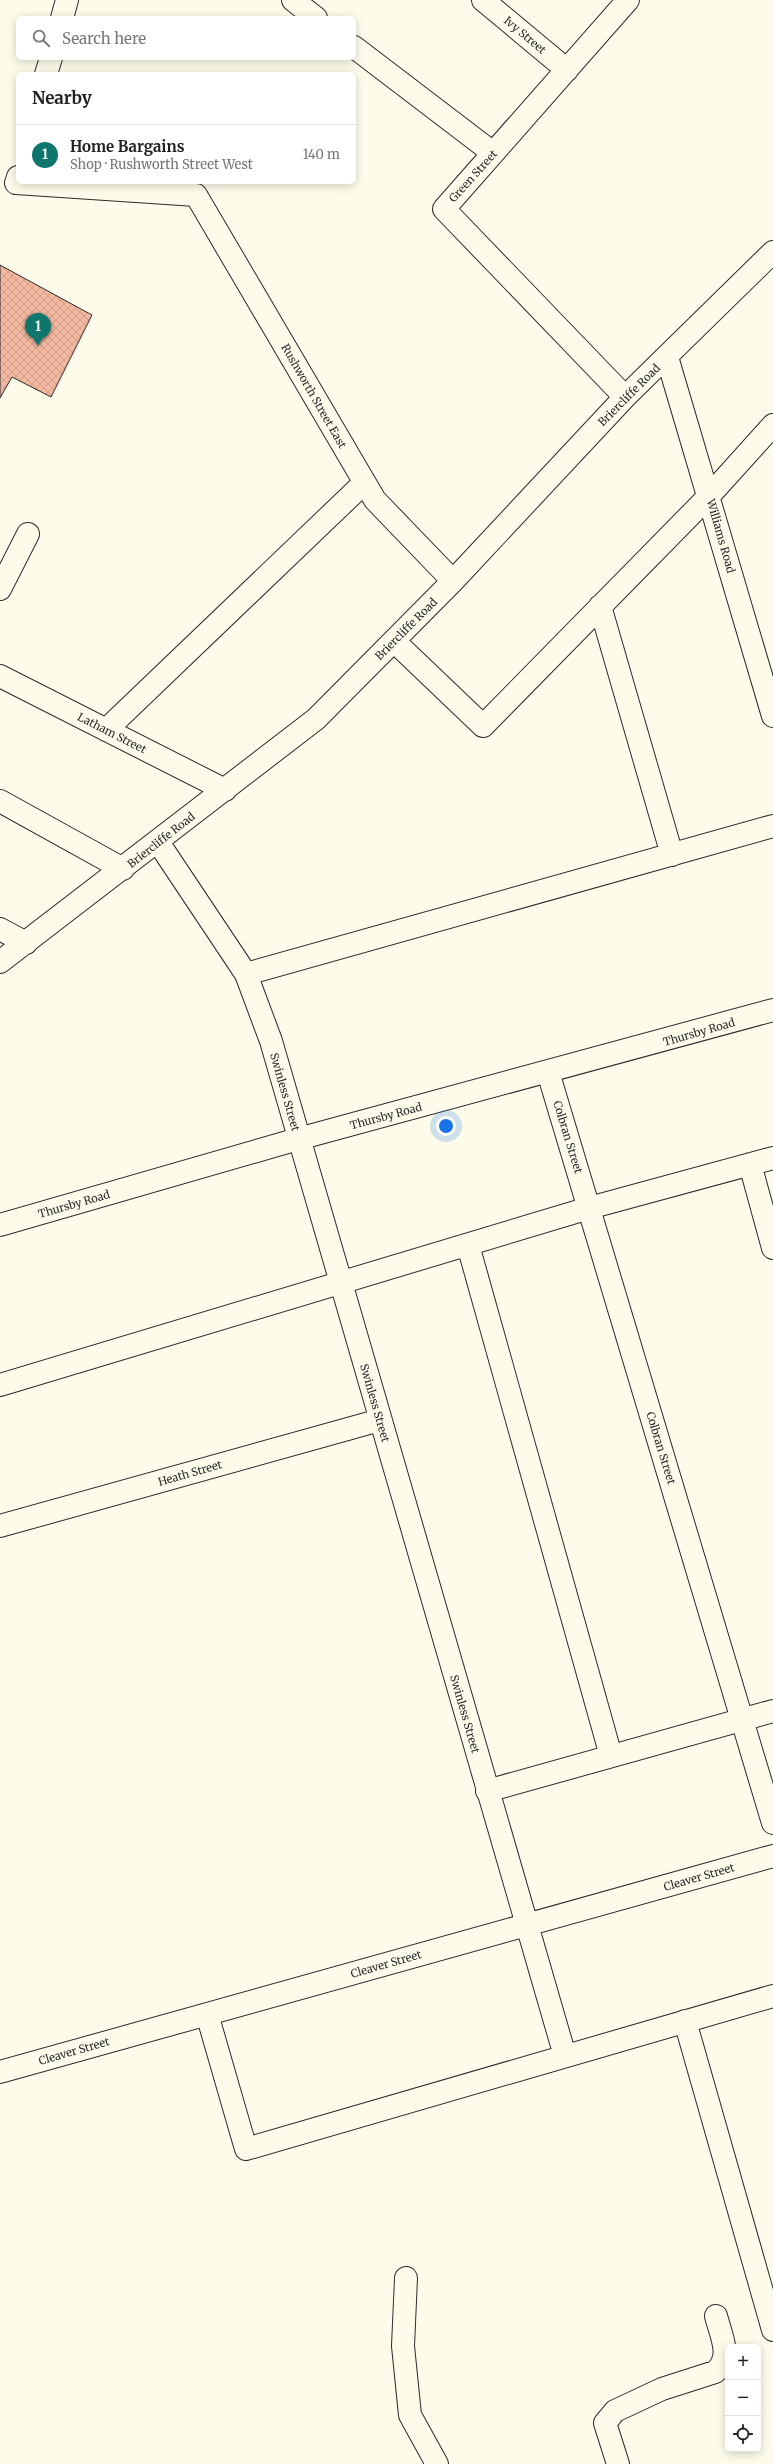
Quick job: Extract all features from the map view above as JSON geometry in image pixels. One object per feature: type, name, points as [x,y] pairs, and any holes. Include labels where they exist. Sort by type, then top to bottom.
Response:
[{"type":"street","points":[[63,16],[67,0]]},
{"type":"street","points":[[293,0],[313,16]]},
{"type":"street","name":"Ivy Street","points":[[483,0],[567,70]]},
{"type":"street","name":"Green Street","points":[[625,397],[444,209],[628,0]]},
{"type":"street","points":[[356,49],[493,154]]},
{"type":"street","points":[[47,72],[50,60]]},
{"type":"street","name":"Rushworth Street East","points":[[65,184],[196,195],[375,500],[453,581]]},
{"type":"street","name":"Briercliffe Road","points":[[0,962],[123,869],[316,719],[453,581],[625,397],[773,252]]},
{"type":"street","name":"Williams Road","points":[[667,357],[773,716]]},
{"type":"street","points":[[394,640],[483,726],[709,496],[773,425]]},
{"type":"street","points":[[106,730],[364,483]]},
{"type":"street","points":[[0,589],[28,534]]},
{"type":"street","points":[[600,606],[672,855]]},
{"type":"street","name":"Latham Street","points":[[0,676],[225,790]]},
{"type":"street","points":[[0,801],[123,869]]},
{"type":"street","points":[[246,974],[773,826]]},
{"type":"street","name":"Swinless Street","points":[[158,842],[246,974],[271,1041],[298,1139],[565,2056]]},
{"type":"street","points":[[0,929],[26,943]]},
{"type":"street","name":"Thursby Road","points":[[0,1225],[298,1139],[773,1010]]},
{"type":"street","name":"Colbran Street","points":[[548,1072],[773,1823]]},
{"type":"street","points":[[0,1385],[589,1208],[773,1158]]},
{"type":"street","points":[[750,1164],[773,1248]]},
{"type":"street","points":[[468,1245],[611,1756]]},
{"type":"street","name":"Heath Street","points":[[0,1526],[380,1420]]},
{"type":"street","points":[[487,1791],[773,1711]]},
{"type":"street","name":"Cleaver Street","points":[[0,2072],[773,1856]]},
{"type":"street","points":[[207,2014],[246,2149],[773,1996]]},
{"type":"street","points":[[685,2021],[773,2330]]},
{"type":"street","points":[[406,2278],[404,2346],[410,2415],[438,2464]]},
{"type":"street","points":[[618,2464],[605,2423],[615,2411],[662,2389],[715,2372],[720,2368],[726,2355],[716,2316]]},
{"type":"building","points":[[0,265],[92,315],[51,397],[12,377],[0,398]]},
{"type":"place","name":"Home Bargains","points":[[38,346]]}]
